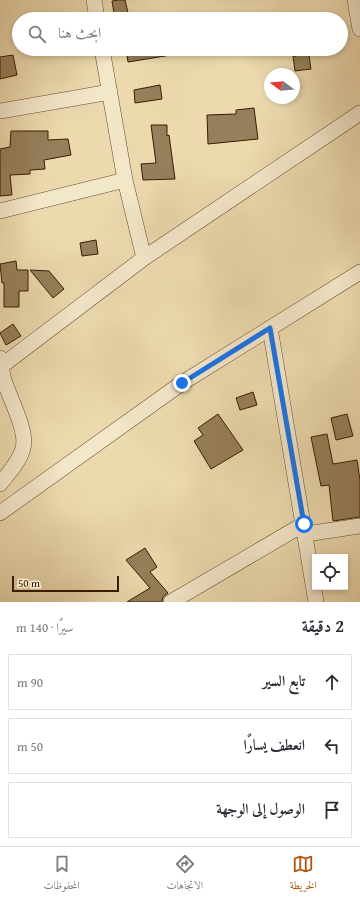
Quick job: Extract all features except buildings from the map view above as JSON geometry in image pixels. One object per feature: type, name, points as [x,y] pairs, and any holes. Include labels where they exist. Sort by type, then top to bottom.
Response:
[{"type":"street","points":[[94,0],[96,12]]},
{"type":"street","points":[[355,0],[360,29]]},
{"type":"street","points":[[103,56],[125,180],[144,258]]},
{"type":"street","points":[[0,111],[110,92]]},
{"type":"street","points":[[0,484],[10,471],[23,448],[23,430],[15,413],[0,364],[144,258],[360,113]]},
{"type":"street","points":[[0,211],[125,180]]},
{"type":"street","points":[[0,513],[182,383],[360,272]]},
{"type":"street","points":[[270,328],[305,529],[316,602]]},
{"type":"street","points":[[171,602],[305,529],[360,526]]},
{"type":"route","points":[[182,383],[270,328],[304,524]]}]
